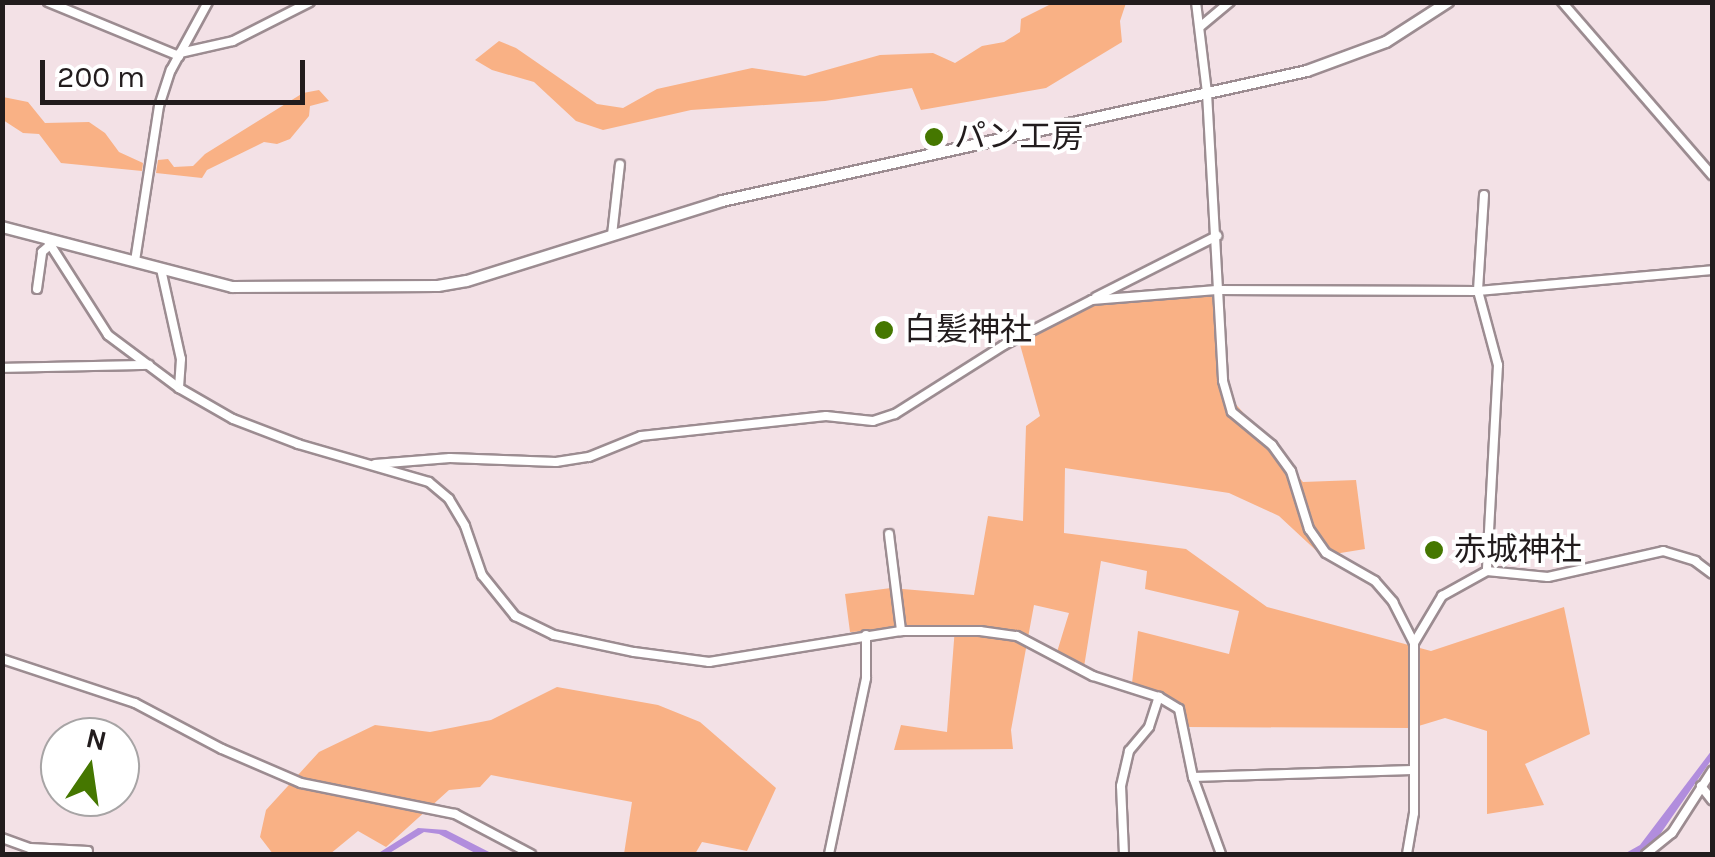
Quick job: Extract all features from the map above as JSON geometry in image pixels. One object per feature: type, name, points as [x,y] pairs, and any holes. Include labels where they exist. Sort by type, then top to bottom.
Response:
[{"type":"street","points":[[48,2],[180,55],[233,41],[310,2]]},
{"type":"street","points":[[134,261],[159,106],[208,2]]},
{"type":"street","points":[[1196,2],[1207,92],[1223,381],[1232,412],[1272,445],[1291,471],[1309,530],[1326,554],[1375,581],[1393,602],[1414,643],[1414,813],[1407,854]]},
{"type":"street","points":[[1201,26],[1230,2]]},
{"type":"street","points":[[2,227],[48,242],[252,289],[438,286],[506,271],[722,202],[1307,70],[1361,52],[1412,28],[1448,2]]},
{"type":"street","points":[[1562,2],[1712,174]]},
{"type":"street","points":[[612,234],[620,164]]},
{"type":"street","points":[[1484,196],[1478,290],[1498,365],[1486,572]]},
{"type":"street","points":[[366,464],[450,458],[556,462],[590,457],[641,436],[826,416],[873,421],[896,414],[1004,345],[1217,236]]},
{"type":"street","points":[[37,289],[39,263],[48,242]]},
{"type":"street","points":[[48,242],[108,335],[180,388],[232,419],[429,482],[449,499],[465,526],[482,575],[515,616],[554,635],[709,662],[901,631],[980,630],[1017,636],[1092,676],[1159,697],[1179,709],[1192,777],[1222,854]]},
{"type":"street","points":[[161,269],[181,359],[180,388]]},
{"type":"street","points":[[1092,300],[1216,290],[1478,290],[1712,270]]},
{"type":"street","points":[[2,368],[77,370],[149,365]]},
{"type":"street","points":[[889,534],[901,631]]},
{"type":"street","points":[[1414,643],[1442,596],[1486,572],[1548,577],[1663,552],[1695,560],[1712,574]]},
{"type":"street","points":[[828,854],[866,678],[866,635]]},
{"type":"street","points":[[2,659],[135,704],[222,749],[301,782],[454,814],[531,854]]},
{"type":"street","points":[[1124,854],[1121,786],[1129,752],[1150,727],[1159,697]]},
{"type":"street","points":[[1192,777],[1412,770]]},
{"type":"street","points":[[1646,854],[1672,833],[1712,771]]},
{"type":"street","points":[[1701,786],[1712,800]]},
{"type":"street","points":[[2,838],[30,848],[88,851]]},
{"type":"shaded area","points":[[1053,3],[1126,3],[1120,21],[1122,42],[1046,88],[921,110],[912,88],[825,101],[691,110],[603,130],[576,121],[534,82],[492,70],[475,60],[499,41],[516,48],[597,104],[623,108],[657,89],[752,68],[805,76],[880,55],[933,53],[955,63],[982,46],[1004,42],[1020,32],[1021,19]]},
{"type":"shaded area","points":[[319,90],[329,101],[310,106],[309,116],[290,139],[277,144],[264,142],[207,170],[202,178],[156,173],[158,160],[168,159],[174,167],[193,166],[205,154],[303,93]]},
{"type":"shaded area","points":[[3,97],[28,102],[45,123],[89,122],[105,133],[119,152],[143,163],[142,171],[61,163],[39,134],[23,133],[3,120]]},
{"type":"shaded area","points":[[1215,293],[1227,394],[1303,482],[1356,480],[1365,549],[1322,556],[1279,516],[1229,493],[1065,468],[1064,533],[1186,549],[1267,607],[1431,651],[1564,607],[1590,734],[1525,764],[1544,805],[1487,814],[1487,731],[1445,718],[1412,728],[1187,727],[1181,706],[1132,683],[1138,631],[1229,654],[1239,611],[1145,589],[1147,571],[1101,561],[1084,667],[1057,652],[1069,613],[1034,605],[1011,730],[1013,749],[894,750],[901,725],[947,732],[955,627],[850,632],[845,594],[891,588],[974,595],[988,516],[1023,521],[1026,426],[1040,416],[1019,341],[1093,303]]},
{"type":"shaded area","points":[[557,687],[658,705],[700,722],[776,788],[747,851],[702,842],[695,854],[624,854],[632,802],[491,775],[480,787],[449,790],[386,847],[358,831],[330,854],[273,854],[260,837],[266,810],[319,752],[375,725],[430,732],[491,720]]},
{"type":"shaded area","points":[[1712,750],[1712,759],[1652,846],[1637,854],[1624,854],[1640,845]]},
{"type":"shaded area","points":[[418,828],[446,830],[493,854],[477,854],[439,834],[424,832],[388,854],[377,854]]},
{"type":"place","name":"パン工房","points":[[934,137]]},
{"type":"place","name":"白髪神社","points":[[884,330]]},
{"type":"place","name":"赤城神社","points":[[1434,550]]}]
